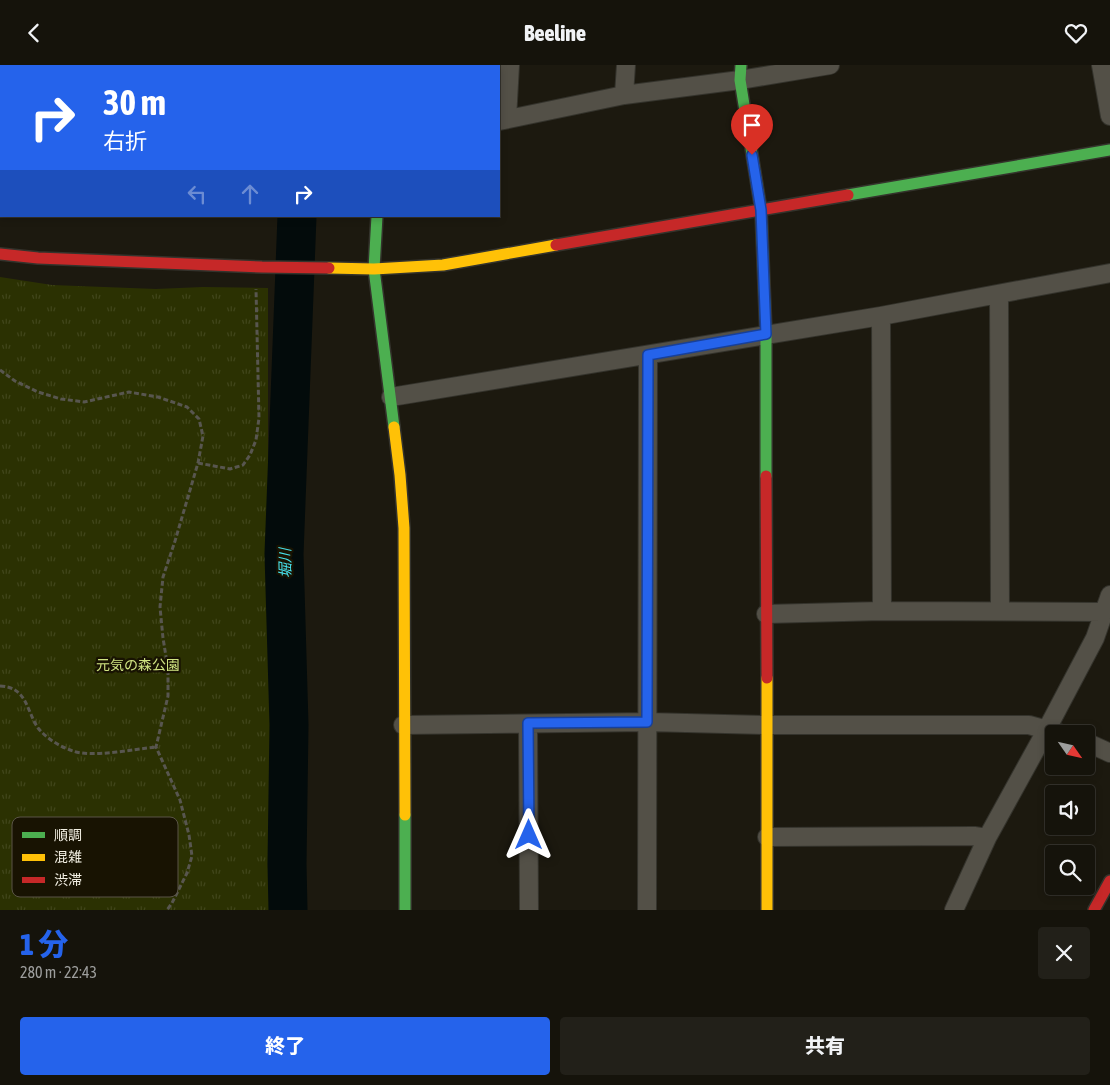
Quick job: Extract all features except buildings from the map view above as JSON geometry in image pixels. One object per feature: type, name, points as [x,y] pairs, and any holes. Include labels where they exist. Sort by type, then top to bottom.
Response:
[{"type":"street","points":[[510,65],[503,120],[740,73],[830,65]]},
{"type":"street","points":[[624,95],[626,65]]},
{"type":"street","points":[[1101,65],[1110,116]]},
{"type":"street","points":[[740,73],[761,210],[766,334],[767,910]]},
{"type":"street","points":[[0,254],[38,258],[259,267],[374,269],[443,265],[1110,150]]},
{"type":"street","points":[[377,217],[374,269],[391,397],[404,528],[404,910]]},
{"type":"street","points":[[391,397],[881,316],[1110,273]]},
{"type":"street","points":[[999,293],[1000,611]]},
{"type":"street","points":[[881,316],[882,611]]},
{"type":"street","points":[[647,910],[648,355]]},
{"type":"street","points":[[766,613],[1000,611],[1107,604],[1095,638],[1058,725]]},
{"type":"street","points":[[404,725],[647,722],[767,725],[1029,725],[1045,729]]},
{"type":"street","points":[[528,723],[529,910]]},
{"type":"street","points":[[1095,746],[1110,753]]},
{"type":"street","points":[[954,910],[987,838],[1045,747]]},
{"type":"street","points":[[767,837],[974,836],[987,838]]},
{"type":"street","points":[[1094,910],[1110,881]]},
{"type":"path","points":[[198,463],[230,469],[243,465],[250,455],[256,439],[259,418],[259,267]]},
{"type":"path","points":[[0,370],[22,385],[61,399],[84,402],[129,392],[158,397],[187,407],[199,419],[203,436],[198,463],[163,577],[160,607],[168,669],[168,697],[156,747],[180,800],[192,856],[187,873],[178,891]]},
{"type":"path","points":[[0,686],[8,686],[21,694],[39,728],[54,742],[74,752],[95,754],[156,747]]},
{"type":"path","points":[[167,910],[175,897]]},
{"type":"green space","name":"元気の森公園","points":[[0,277],[52,285],[156,289],[203,287],[268,288],[268,501],[277,671],[269,859],[272,910],[0,910]]},
{"type":"waterway","name":"堀川","points":[[288,910],[289,725],[284,554],[297,217]]},
{"type":"traffic: fast","points":[[741,65],[740,80],[761,210],[766,334],[766,476]]},
{"type":"traffic: fast","points":[[848,195],[1110,150]]},
{"type":"traffic: fast","points":[[377,217],[374,269],[394,427]]},
{"type":"traffic: fast","points":[[405,815],[405,910]]},
{"type":"traffic: slow","points":[[329,268],[374,269],[443,265],[556,245]]},
{"type":"traffic: slow","points":[[394,427],[404,528],[405,815]]},
{"type":"traffic: slow","points":[[767,678],[767,910]]},
{"type":"traffic: jam","points":[[556,245],[848,195]]},
{"type":"traffic: jam","points":[[0,254],[38,258],[329,268]]},
{"type":"traffic: jam","points":[[766,476],[767,678]]},
{"type":"traffic: jam","points":[[1094,910],[1110,881]]},
{"type":"route","points":[[529,835],[528,723],[647,722],[648,355],[766,334],[761,210],[752,155]]}]
